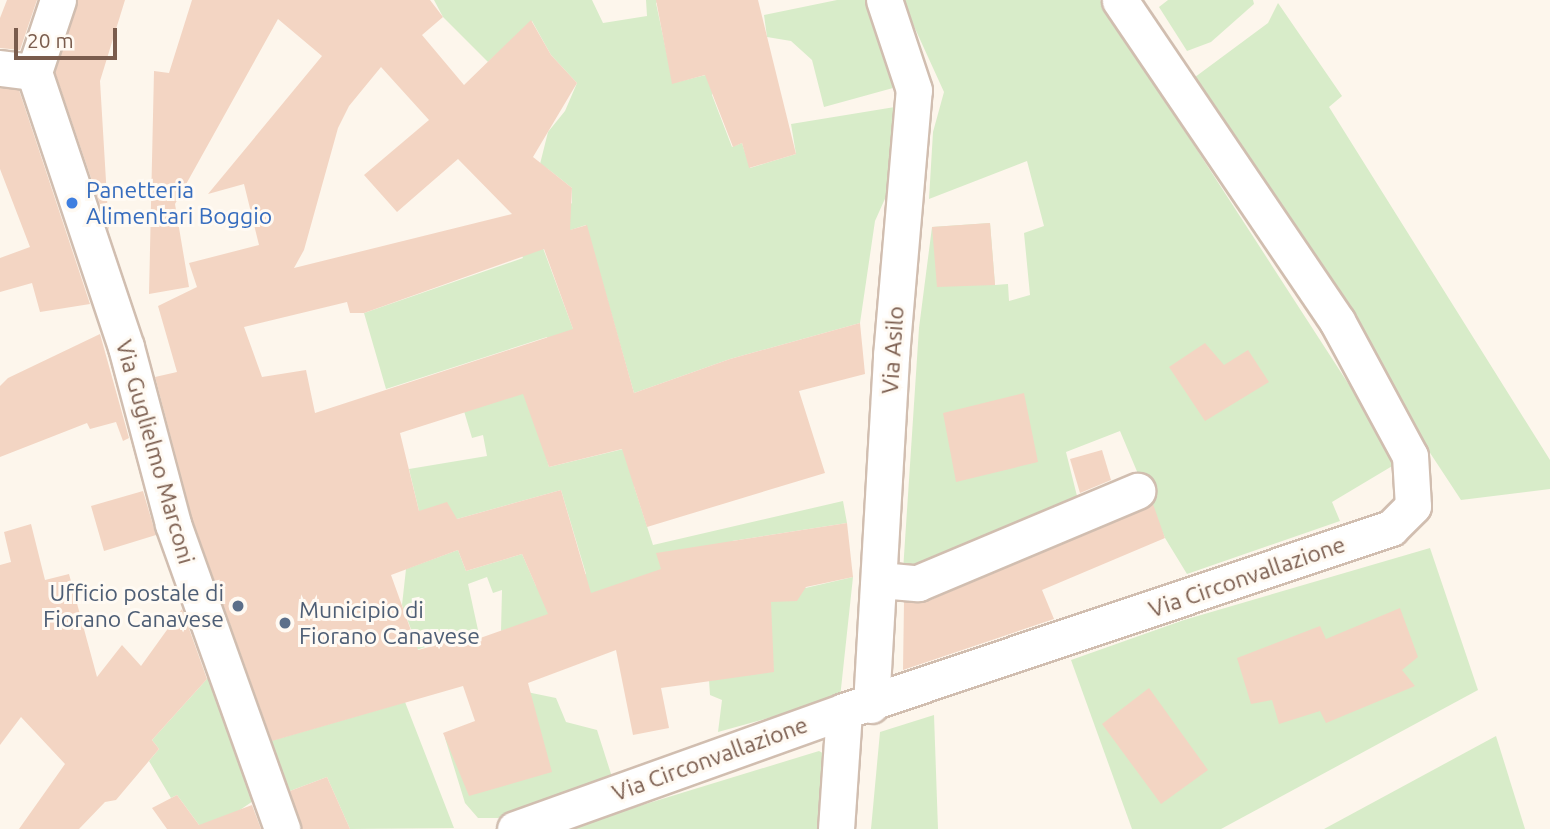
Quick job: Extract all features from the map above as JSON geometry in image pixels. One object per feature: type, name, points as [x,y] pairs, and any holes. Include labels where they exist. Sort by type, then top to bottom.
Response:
[{"type":"street","points":[[17,70],[58,0]]},
{"type":"street","name":"Via Asilo","points":[[836,829],[880,580],[891,356],[914,90],[884,0]]},
{"type":"street","name":"Via Circonvallazione","points":[[515,829],[858,708],[1391,528],[1413,506],[1410,456],[1337,321],[1120,0]]},
{"type":"street","name":"Via Guglielmo Marconi","points":[[17,70],[126,347],[173,524],[282,829]]},
{"type":"street","points":[[880,580],[918,583],[1137,491]]},
{"type":"green space","points":[[434,0],[592,0],[603,23],[647,16],[646,0],[661,0],[656,3],[673,83],[722,71],[712,95],[732,147],[742,143],[750,168],[796,154],[791,124],[901,106],[897,172],[875,221],[860,323],[730,359],[634,393],[586,225],[540,240],[605,415],[570,409],[547,337],[386,389],[364,313],[523,258],[517,245],[572,203],[572,188],[548,169],[539,168],[548,132],[565,111],[577,83],[551,55],[532,21],[488,62],[443,17]]},
{"type":"green space","points":[[837,0],[867,0],[893,88],[824,107],[812,60],[791,41],[767,37],[764,15]]},
{"type":"green space","points":[[902,0],[1100,0],[1399,462],[1332,502],[1340,521],[1187,574],[1165,538],[1120,431],[1066,452],[1080,508],[903,571],[919,328],[932,227],[990,223],[995,285],[1008,284],[1009,301],[1030,295],[1024,233],[1044,226],[1027,161],[929,199],[933,132],[944,92]]},
{"type":"green space","points":[[1168,0],[1253,0],[1254,4],[1211,42],[1187,51],[1159,7]]},
{"type":"green space","points":[[1278,3],[1342,96],[1329,107],[1550,460],[1550,489],[1461,500],[1187,83],[1268,23]]},
{"type":"green space","points":[[527,392],[549,467],[644,444],[634,486],[653,545],[843,501],[847,523],[732,541],[732,554],[586,595],[589,605],[501,631],[502,590],[493,593],[487,577],[468,584],[478,630],[404,654],[415,640],[402,605],[406,569],[458,550],[466,571],[522,554],[536,586],[586,574],[561,490],[457,519],[419,511],[409,469],[487,456],[483,435],[472,438],[464,411]]},
{"type":"green space","points":[[1430,548],[1478,690],[1221,829],[1132,829],[1071,660],[1184,620]]},
{"type":"green space","points":[[853,577],[840,698],[718,732],[722,700],[710,695],[709,680],[740,603]]},
{"type":"green space","points":[[216,669],[259,797],[212,829],[202,829],[177,795],[171,798],[149,761],[159,749],[152,740]]},
{"type":"green space","points":[[517,690],[556,698],[566,722],[597,730],[612,777],[498,818],[478,818],[465,803],[445,738],[525,712]]},
{"type":"green space","points":[[405,702],[454,828],[350,829],[327,777],[282,794],[260,744]]},
{"type":"green space","points":[[934,715],[938,829],[871,829],[880,732]]},
{"type":"green space","points":[[1496,736],[1525,829],[1324,829]]},
{"type":"green space","points":[[819,751],[828,756],[826,829],[564,829]]},
{"type":"building","points":[[7,0],[37,0],[20,50],[0,48],[0,18]]},
{"type":"building","points":[[78,0],[125,0],[100,81],[109,231],[55,72]]},
{"type":"building","points":[[192,0],[430,0],[443,17],[422,35],[464,85],[531,20],[551,55],[577,83],[533,157],[572,188],[570,230],[587,225],[634,393],[730,359],[860,323],[865,374],[799,391],[825,473],[647,527],[622,449],[549,467],[523,394],[400,433],[419,511],[447,502],[457,519],[561,490],[591,593],[661,569],[656,553],[847,523],[853,577],[806,587],[797,601],[771,602],[774,672],[661,688],[669,728],[633,735],[616,650],[528,683],[552,772],[469,796],[443,733],[475,721],[463,686],[272,741],[192,518],[155,377],[177,372],[158,306],[197,287],[189,263],[259,245],[244,184],[208,194],[322,56],[278,19],[175,204],[189,287],[149,294],[154,71],[169,73]],"holes":[[[381,67],[429,120],[364,175],[397,212],[458,159],[512,214],[294,268],[304,250],[338,128],[349,106]],[[544,249],[573,329],[315,413],[306,370],[262,377],[244,327],[347,302],[350,313],[364,313]],[[458,550],[466,571],[522,554],[548,614],[466,643],[465,637],[418,650],[391,575]]]},
{"type":"building","points":[[656,0],[758,0],[796,154],[749,168],[742,143],[733,147],[705,75],[672,84]]},
{"type":"building","points":[[0,88],[19,90],[90,304],[40,312],[32,283],[0,292],[0,258],[30,247],[0,169]]},
{"type":"building","points":[[990,223],[995,285],[937,287],[932,227]]},
{"type":"building","points":[[100,334],[129,438],[123,441],[116,422],[90,429],[87,423],[0,457],[0,386],[8,378]]},
{"type":"building","points":[[1205,343],[1224,365],[1248,350],[1269,382],[1205,421],[1169,367]]},
{"type":"building","points":[[1024,393],[1038,462],[956,482],[943,413]]},
{"type":"building","points":[[1102,450],[1111,480],[1080,493],[1070,459]]},
{"type":"building","points":[[143,491],[156,535],[104,551],[91,506]]},
{"type":"building","points":[[1153,504],[1165,538],[1042,590],[1054,619],[903,670],[904,602],[926,602]]},
{"type":"building","points":[[31,524],[45,580],[69,574],[97,677],[122,645],[141,666],[182,609],[207,679],[152,740],[159,749],[116,800],[105,802],[79,829],[19,829],[65,764],[21,717],[0,745],[0,565],[11,562],[4,532]]},
{"type":"building","points":[[1400,608],[1418,657],[1402,670],[1415,686],[1326,723],[1320,711],[1279,724],[1272,700],[1251,704],[1237,658],[1320,626],[1326,639]]},
{"type":"building","points":[[1149,688],[1208,770],[1161,804],[1102,724]]},
{"type":"building","points":[[327,777],[350,829],[302,829],[290,791]]},
{"type":"building","points":[[177,795],[199,825],[252,805],[261,829],[167,829],[152,808]]},
{"type":"place","name":"Panetteria Alimentari Boggio","points":[[72,203]]},
{"type":"place","name":"Ufficio postale di Fiorano Canavese","points":[[238,606]]},
{"type":"place","name":"Municipio di Fiorano Canavese","points":[[285,623]]}]
